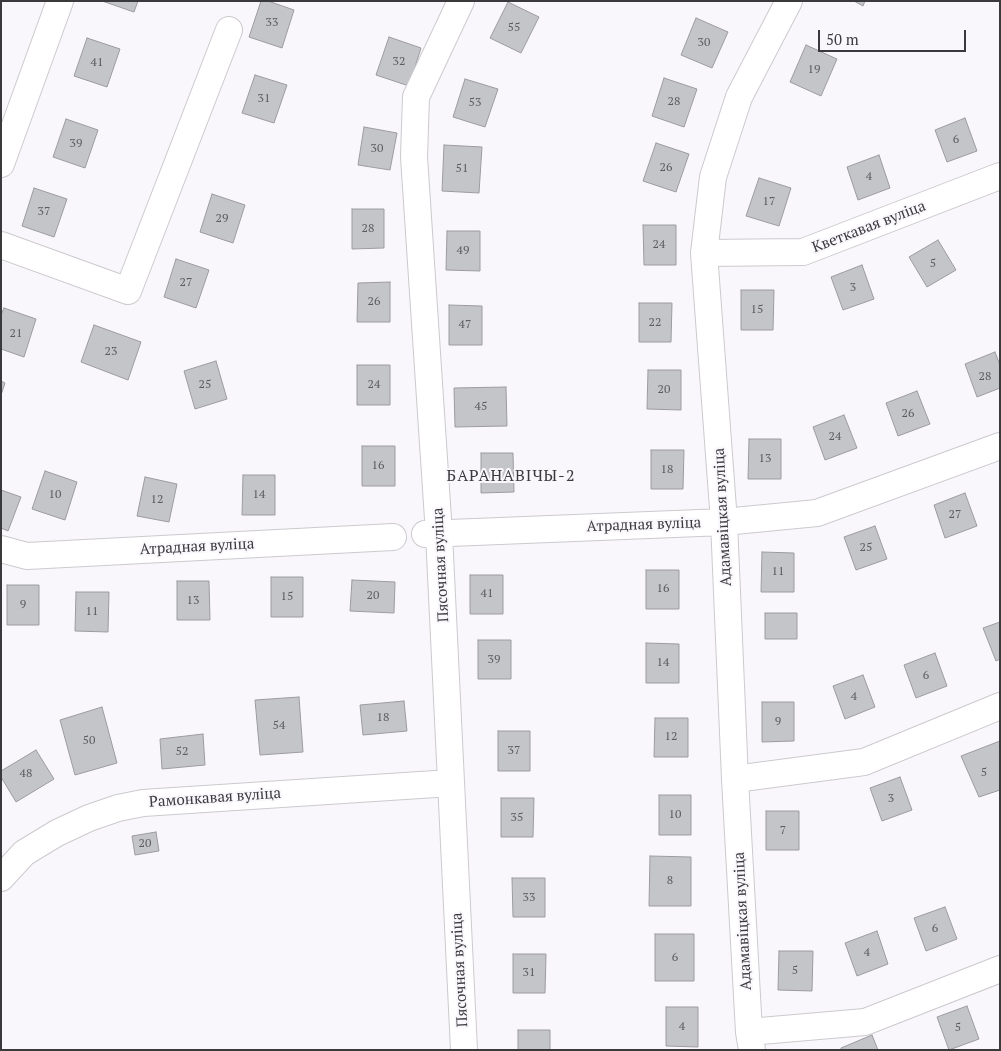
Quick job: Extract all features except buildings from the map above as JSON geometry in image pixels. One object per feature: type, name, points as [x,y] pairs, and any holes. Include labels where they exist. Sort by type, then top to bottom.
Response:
[{"type":"street","points":[[1,164],[60,1]]},
{"type":"street","name":"Пясочная вуліца","points":[[461,1],[416,97],[414,157],[432,534],[451,782],[464,1050]]},
{"type":"street","name":"Адамавіцкая вуліца","points":[[751,1041],[735,779],[724,522],[704,253],[713,177],[739,97],[789,1]]},
{"type":"street","points":[[1,245],[128,291],[230,30]]},
{"type":"street","name":"Кветкавая вуліца","points":[[704,253],[803,252],[1000,176]]},
{"type":"street","name":"Атрадная вуліца","points":[[432,534],[724,522],[817,513],[1000,446]]},
{"type":"street","name":"Атрадная вуліца","points":[[1,549],[27,556],[393,537]]},
{"type":"street","points":[[735,779],[864,762],[1000,706]]},
{"type":"street","name":"Рамонкавая вуліца","points":[[1,878],[24,853],[57,833],[89,818],[143,802],[451,782]]},
{"type":"street","points":[[751,1041],[866,1022],[1000,969]]},
{"type":"district","name":"БАРАНАВІЧЫ-2","points":[[511,476]]}]
